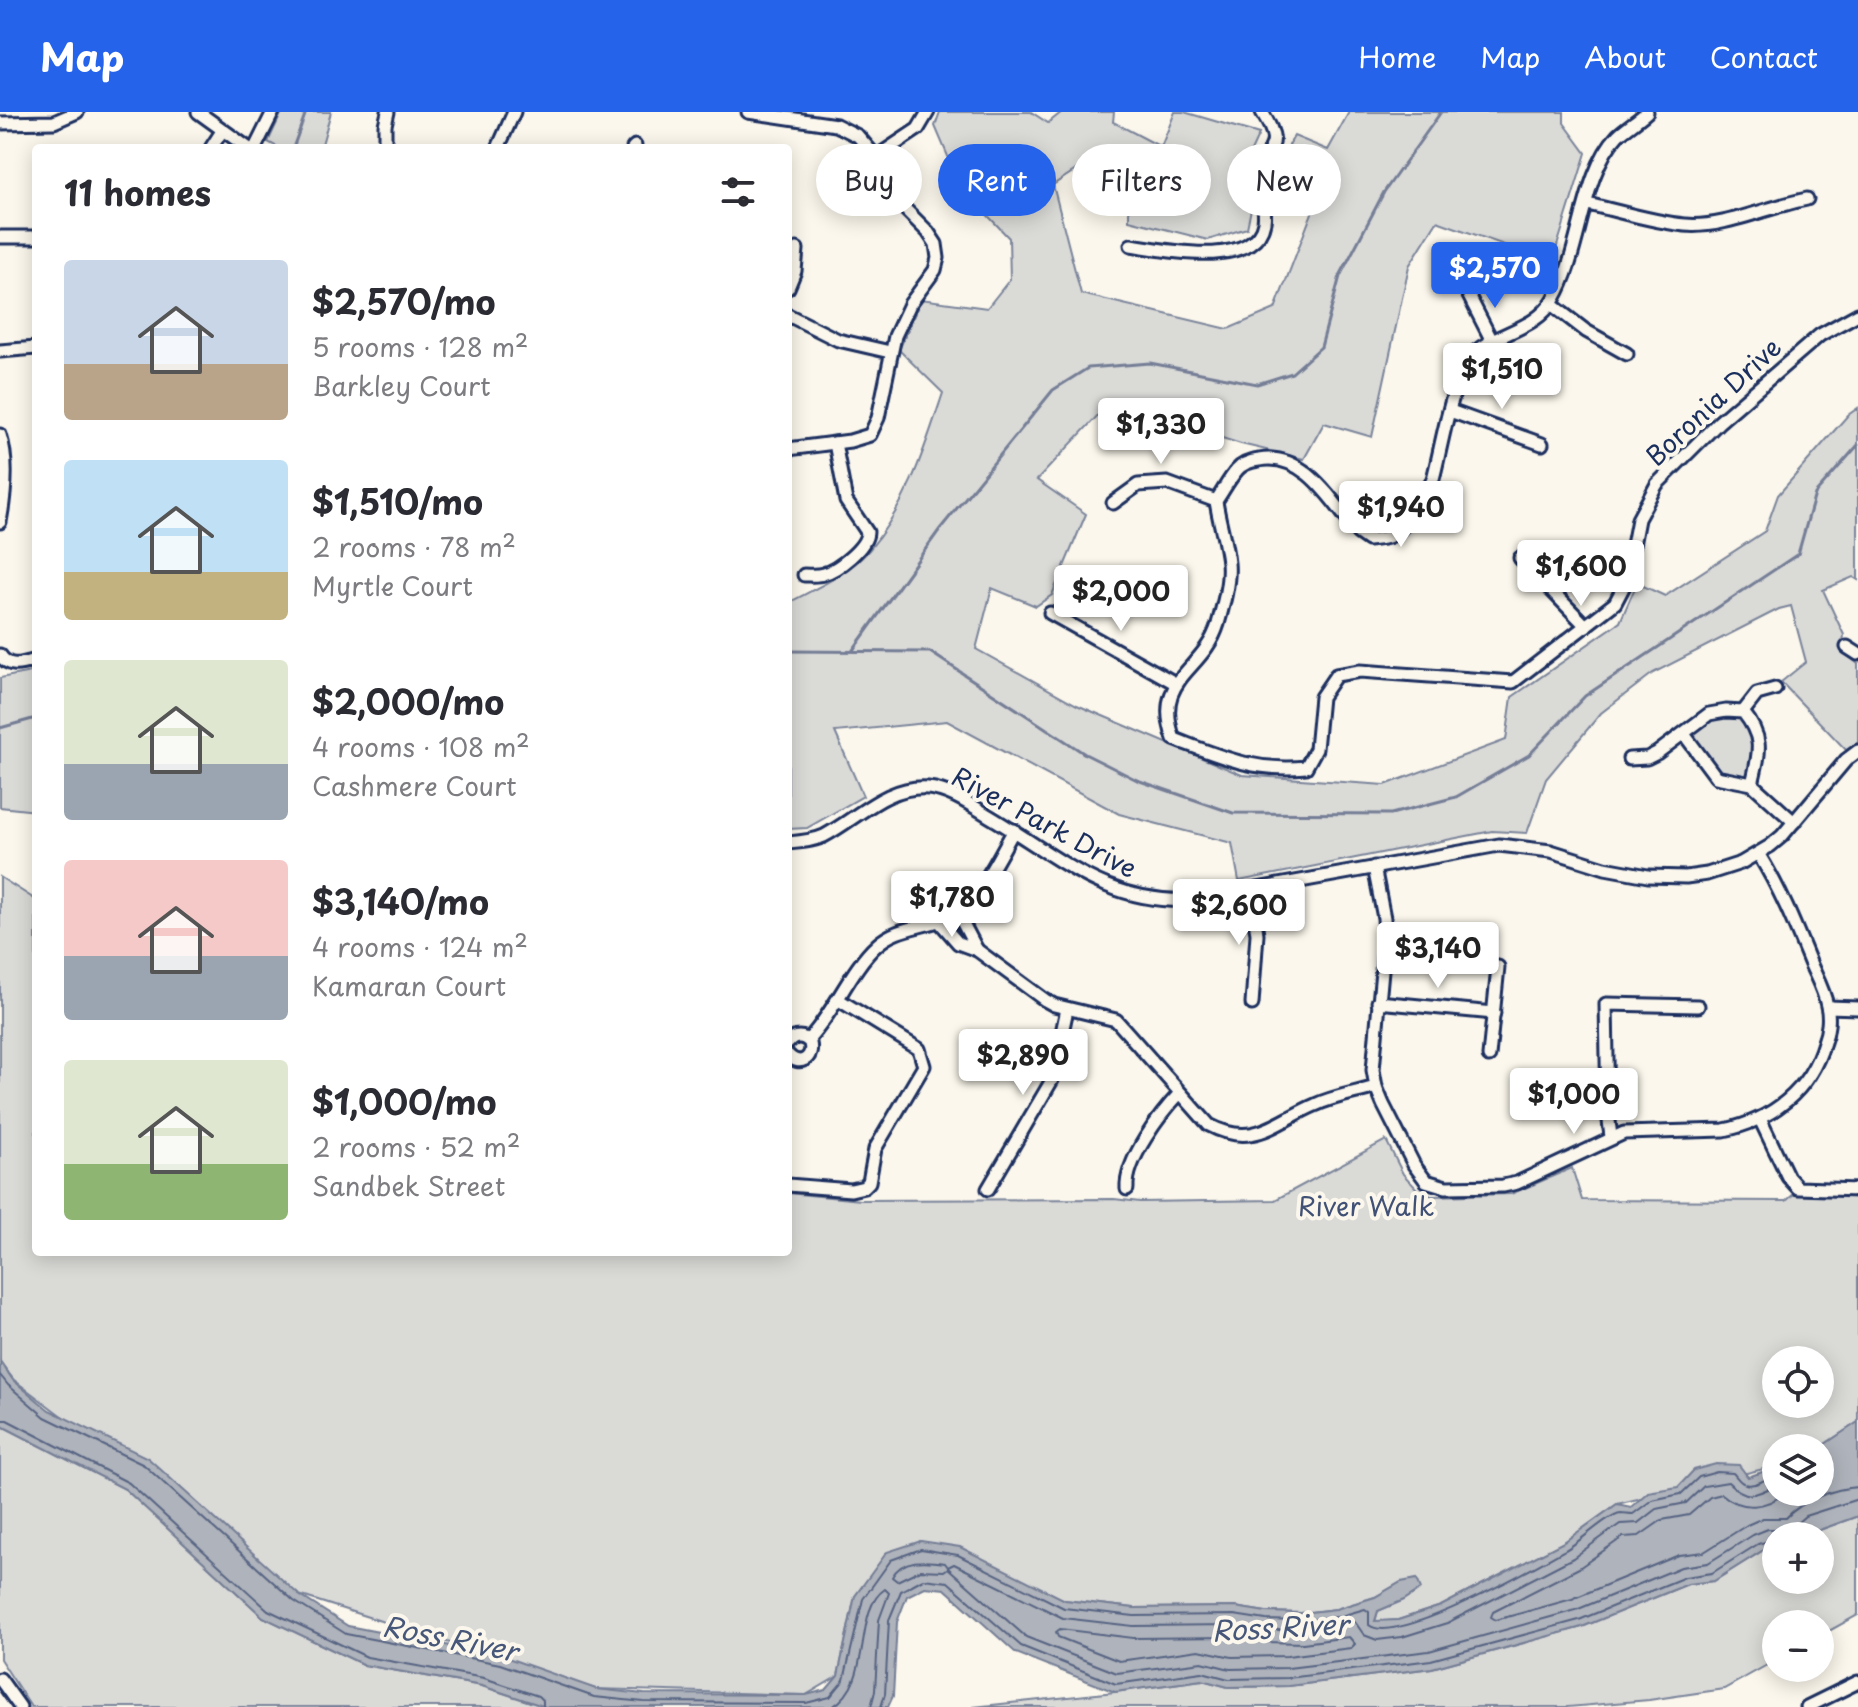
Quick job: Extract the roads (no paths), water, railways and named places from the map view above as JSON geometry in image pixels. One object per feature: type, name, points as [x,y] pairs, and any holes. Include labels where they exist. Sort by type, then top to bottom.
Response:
[{"type":"street","points":[[0,123],[54,122],[77,112]]},
{"type":"street","points":[[198,112],[242,144]]},
{"type":"street","points":[[257,144],[273,112]]},
{"type":"street","points":[[385,144],[388,112]]},
{"type":"street","points":[[500,144],[514,112]]},
{"type":"street","points":[[748,112],[803,116],[849,129],[866,144]]},
{"type":"street","points":[[896,144],[918,129],[928,112]]},
{"type":"street","points":[[1131,245],[1206,255],[1245,245],[1258,235],[1265,217],[1260,181],[1263,163],[1274,143],[1274,132],[1262,112]]},
{"type":"street","points":[[1050,613],[1175,683],[1196,662],[1214,636],[1219,622],[1228,563],[1216,501],[1239,468],[1250,462],[1277,459],[1306,470],[1358,533],[1368,540],[1388,537],[1403,525],[1427,494],[1433,479],[1459,373],[1473,353],[1527,325],[1551,304],[1567,276],[1598,167],[1617,137],[1647,112]]},
{"type":"street","points":[[214,144],[222,131]]},
{"type":"street","points":[[1587,204],[1687,226],[1724,222],[1776,205],[1807,199]]},
{"type":"street","points":[[792,448],[861,439],[870,435],[875,428],[890,352],[905,313],[935,270],[938,250],[933,238],[912,216]]},
{"type":"street","points":[[0,237],[32,237]]},
{"type":"street","points":[[792,278],[797,249]]},
{"type":"street","points":[[1468,294],[1492,341]]},
{"type":"street","points":[[1551,304],[1586,331],[1627,354]]},
{"type":"street","name":"Boronia Drive","points":[[1175,683],[1167,719],[1174,739],[1243,765],[1285,769],[1306,767],[1316,749],[1321,697],[1336,675],[1360,671],[1513,682],[1615,603],[1626,582],[1638,519],[1657,484],[1719,422],[1809,344],[1858,314]]},
{"type":"street","points":[[792,317],[838,340],[890,352]]},
{"type":"street","points":[[0,351],[32,348]]},
{"type":"street","points":[[1450,411],[1542,444]]},
{"type":"street","points":[[0,435],[5,459],[0,522]]},
{"type":"street","points":[[804,575],[823,574],[831,570],[860,549],[868,537],[846,501],[835,443]]},
{"type":"street","points":[[1113,503],[1138,485],[1167,483],[1216,501]]},
{"type":"street","points":[[1520,558],[1586,626]]},
{"type":"street","points":[[1847,647],[1858,654]]},
{"type":"street","points":[[0,655],[13,665],[32,661]]},
{"type":"street","points":[[1743,712],[1757,694],[1775,689]]},
{"type":"street","points":[[1629,759],[1647,758],[1709,714],[1743,712],[1752,723],[1760,743],[1752,784]]},
{"type":"street","points":[[1684,734],[1716,777],[1752,784],[1794,822]]},
{"type":"street","name":"River Park Drive","points":[[792,842],[822,837],[883,798],[916,788],[932,788],[949,793],[1014,830],[1087,877],[1130,895],[1176,901],[1478,848],[1524,846],[1625,873],[1669,878],[1716,872],[1759,855],[1794,822],[1846,760],[1858,751]]},
{"type":"street","points":[[808,1040],[876,945],[893,934],[957,912],[978,891],[1014,830]]},
{"type":"street","points":[[1374,867],[1385,928],[1373,1056],[1376,1087],[1419,1174],[1426,1181],[1446,1187],[1484,1188],[1517,1183],[1611,1137],[1635,1132],[1724,1130],[1760,1119],[1783,1105],[1807,1078],[1818,1061],[1826,1036],[1828,1007],[1781,889],[1759,855]]},
{"type":"street","points":[[1251,890],[1257,934],[1252,1004]]},
{"type":"street","points":[[957,912],[977,950]]},
{"type":"street","points":[[938,920],[958,943],[977,950],[1045,1000],[1067,1009],[1116,1020],[1209,1125],[1224,1133],[1247,1135],[1267,1130],[1314,1105],[1376,1087]]},
{"type":"street","points":[[1489,1056],[1498,967]]},
{"type":"street","points":[[792,1185],[851,1190],[864,1187],[869,1182],[875,1149],[924,1066],[919,1049],[839,1000]]},
{"type":"street","points":[[1378,1002],[1494,1013]]},
{"type":"street","points":[[1611,1137],[1606,1004],[1698,1006]]},
{"type":"street","points":[[1828,1007],[1858,1008]]},
{"type":"street","points":[[988,1189],[1052,1080],[1067,1009]]},
{"type":"street","points":[[792,1041],[798,1037],[808,1040]]},
{"type":"street","points":[[792,1059],[806,1059],[811,1050],[808,1040]]},
{"type":"street","points":[[1127,1189],[1129,1168],[1165,1108],[1180,1093]]},
{"type":"street","points":[[1760,1119],[1788,1177],[1798,1188],[1858,1190]]},
{"type":"street","points":[[0,1679],[20,1707]]},
{"type":"street","points":[[1807,1707],[1858,1682]]},
{"type":"water","name":"Ross River","points":[[0,1361],[13,1380],[49,1410],[148,1458],[299,1595],[348,1626],[502,1656],[596,1689],[644,1694],[806,1695],[826,1690],[838,1676],[855,1596],[887,1552],[921,1541],[960,1547],[1065,1600],[1134,1608],[1235,1607],[1301,1613],[1336,1609],[1375,1597],[1401,1582],[1417,1579],[1421,1589],[1378,1611],[1375,1621],[1398,1620],[1441,1606],[1564,1542],[1617,1504],[1631,1507],[1648,1492],[1678,1487],[1694,1470],[1716,1464],[1739,1465],[1748,1477],[1762,1472],[1762,1506],[1834,1506],[1834,1438],[1858,1422],[1858,1516],[1834,1525],[1834,1522],[1762,1522],[1762,1551],[1714,1581],[1688,1584],[1582,1627],[1432,1668],[1289,1686],[1228,1687],[1202,1680],[1115,1692],[1016,1653],[945,1589],[925,1587],[907,1596],[897,1622],[893,1696],[888,1707],[546,1707],[482,1686],[364,1665],[263,1617],[125,1489],[0,1425]]},
{"type":"waterway","points":[[294,144],[306,112]]},
{"type":"waterway","points":[[853,650],[940,529],[1053,390],[1088,368],[1150,363],[1257,384],[1292,373],[1321,347],[1340,276],[1384,192],[1441,112]]},
{"type":"waterway","points":[[792,651],[930,652],[1085,754],[1137,780],[1233,813],[1391,814],[1456,797],[1529,755],[1585,696],[1798,554],[1815,494],[1858,445]]},
{"type":"waterway","points":[[0,728],[32,719]]},
{"type":"park label","name":"River Walk","points":[[1366,1207]]}]
